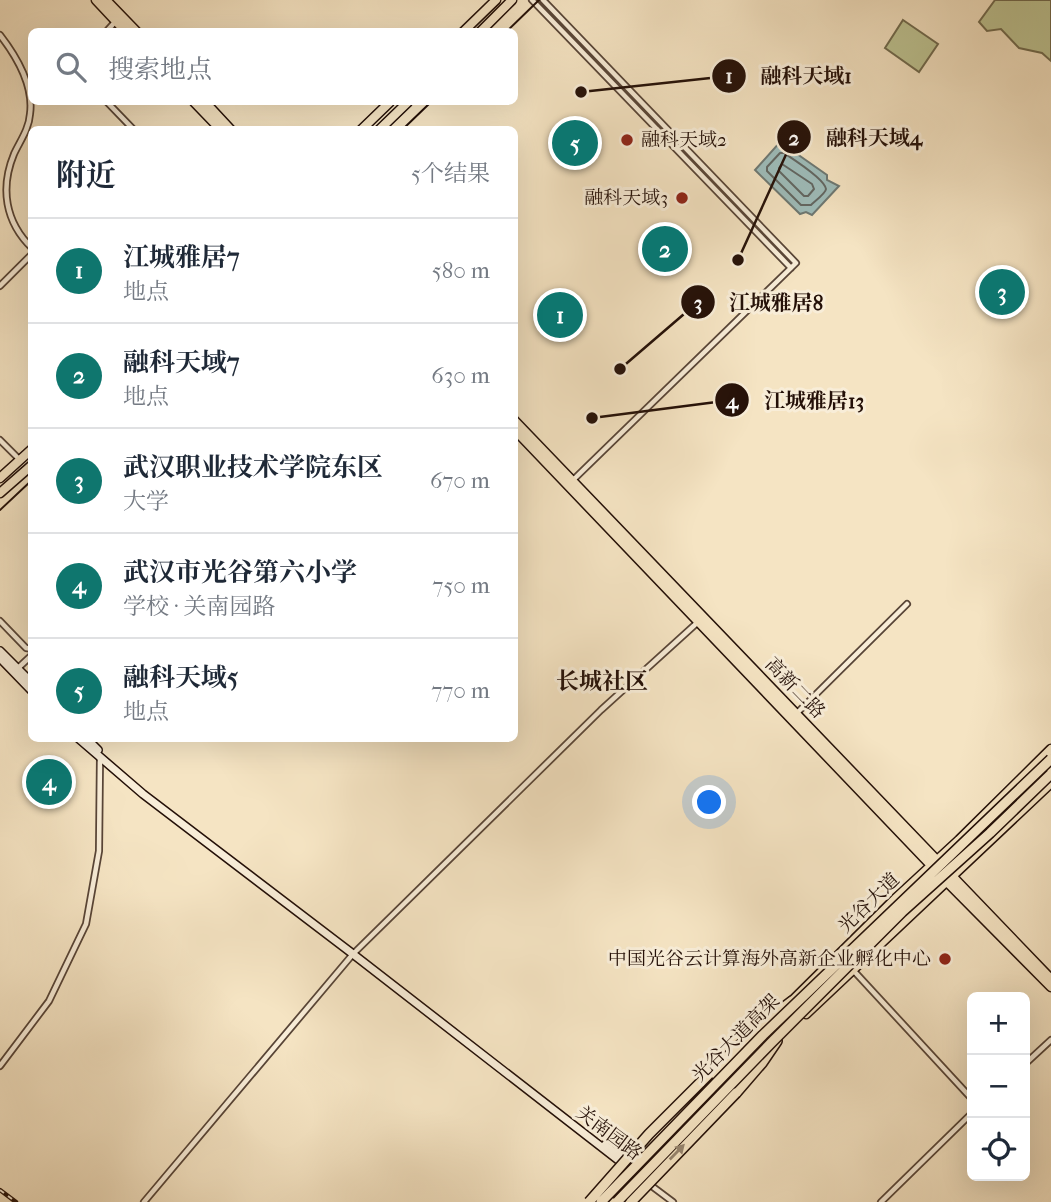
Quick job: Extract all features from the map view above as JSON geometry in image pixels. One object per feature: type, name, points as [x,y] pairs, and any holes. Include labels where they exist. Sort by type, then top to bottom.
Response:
[{"type":"highway","name":"光谷大道高架","points":[[601,1202],[763,1035],[1051,759]]},
{"type":"highway","name":"光谷大道高架","points":[[616,1202],[902,912],[1051,774]]},
{"type":"highway","points":[[591,1202],[649,1134],[709,1074],[763,1023],[792,1001]]},
{"type":"highway","points":[[631,1202],[736,1093],[777,1041]]},
{"type":"main road","points":[[96,0],[123,28]]},
{"type":"main road","points":[[107,0],[133,28]]},
{"type":"main road","points":[[467,28],[496,0]]},
{"type":"main road","points":[[484,28],[512,0]]},
{"type":"main road","points":[[197,105],[217,126]]},
{"type":"main road","points":[[208,105],[227,126]]},
{"type":"main road","points":[[365,126],[387,105]]},
{"type":"main road","points":[[383,126],[405,105]]},
{"type":"main road","name":"高新二路","points":[[518,424],[918,851],[935,863]]},
{"type":"main road","name":"高新二路","points":[[518,433],[570,482]]},
{"type":"main road","points":[[0,478],[28,453]]},
{"type":"main road","points":[[0,493],[28,468]]},
{"type":"main road","name":"高新二路","points":[[701,619],[797,713],[1051,987]]},
{"type":"main road","points":[[0,651],[28,686]]},
{"type":"main road","points":[[0,658],[28,680]]},
{"type":"main road","name":"关南园路","points":[[84,742],[100,754]]},
{"type":"main road","name":"关南园路","points":[[90,742],[143,794],[354,953],[637,1175]]},
{"type":"main road","name":"光谷大道","points":[[591,1202],[626,1164],[910,884],[935,863],[1051,749]]},
{"type":"main road","name":"光谷大道","points":[[616,1202],[637,1175],[1051,783]]},
{"type":"main road","points":[[910,884],[922,867],[918,851]]},
{"type":"main road","name":"高新二路","points":[[948,878],[1051,979]]},
{"type":"street","points":[[532,0],[790,268]]},
{"type":"street","points":[[543,0],[796,263],[570,482]]},
{"type":"street","points":[[110,28],[117,21]]},
{"type":"street","points":[[0,35],[28,85]]},
{"type":"street","points":[[28,243],[12,223],[5,196],[8,170],[28,124],[31,105]]},
{"type":"street","points":[[110,105],[130,126]]},
{"type":"street","points":[[0,286],[28,258]]},
{"type":"street","points":[[0,440],[20,460]]},
{"type":"street","points":[[797,713],[907,604]]},
{"type":"street","points":[[145,1202],[354,953],[601,710],[701,619]]},
{"type":"street","points":[[0,621],[28,648]]},
{"type":"street","points":[[15,670],[28,659]]},
{"type":"street","points":[[0,1066],[49,1001],[86,924],[99,850],[100,754]]},
{"type":"street","points":[[853,970],[967,1094]]},
{"type":"street","points":[[1030,1059],[1051,1040]]},
{"type":"street","points":[[881,1202],[967,1118]]},
{"type":"street","points":[[637,1175],[673,1202]]},
{"type":"green space","points":[[995,0],[1051,0],[1051,61],[1042,53],[1019,48],[1001,29],[987,31],[979,22]]},
{"type":"green space","points":[[903,20],[938,44],[919,72],[885,48]]},
{"type":"water","points":[[780,142],[827,175],[827,180],[839,186],[812,215],[806,212],[800,214],[755,170]]},
{"type":"tram line","points":[[510,28],[539,0]]},
{"type":"tram line","points":[[406,126],[428,105]]},
{"type":"tram line","points":[[0,510],[28,484]]},
{"type":"railway","points":[[0,1190],[16,1202]]},
{"type":"place","name":"融科天域1","points":[[581,92]]},
{"type":"place","name":"融科天域2","points":[[627,140]]},
{"type":"place","name":"融科天域5","points":[[575,143]]},
{"type":"place","name":"融科天域3","points":[[682,198]]},
{"type":"place","name":"融科天域7","points":[[665,249]]},
{"type":"place","name":"融科天域4","points":[[738,260]]},
{"type":"place","name":"武汉职业技术学院东区","points":[[1002,292]]},
{"type":"place","name":"江城雅居7","points":[[560,315]]},
{"type":"place","name":"江城雅居8","points":[[620,369]]},
{"type":"place","name":"江城雅居13","points":[[592,418]]},
{"type":"place","name":"武汉市光谷第六小学","points":[[49,782]]},
{"type":"place","name":"中国光谷云计算海外高新企业孵化中心","points":[[945,959]]},
{"type":"district","name":"长城社区","points":[[602,681]]}]
